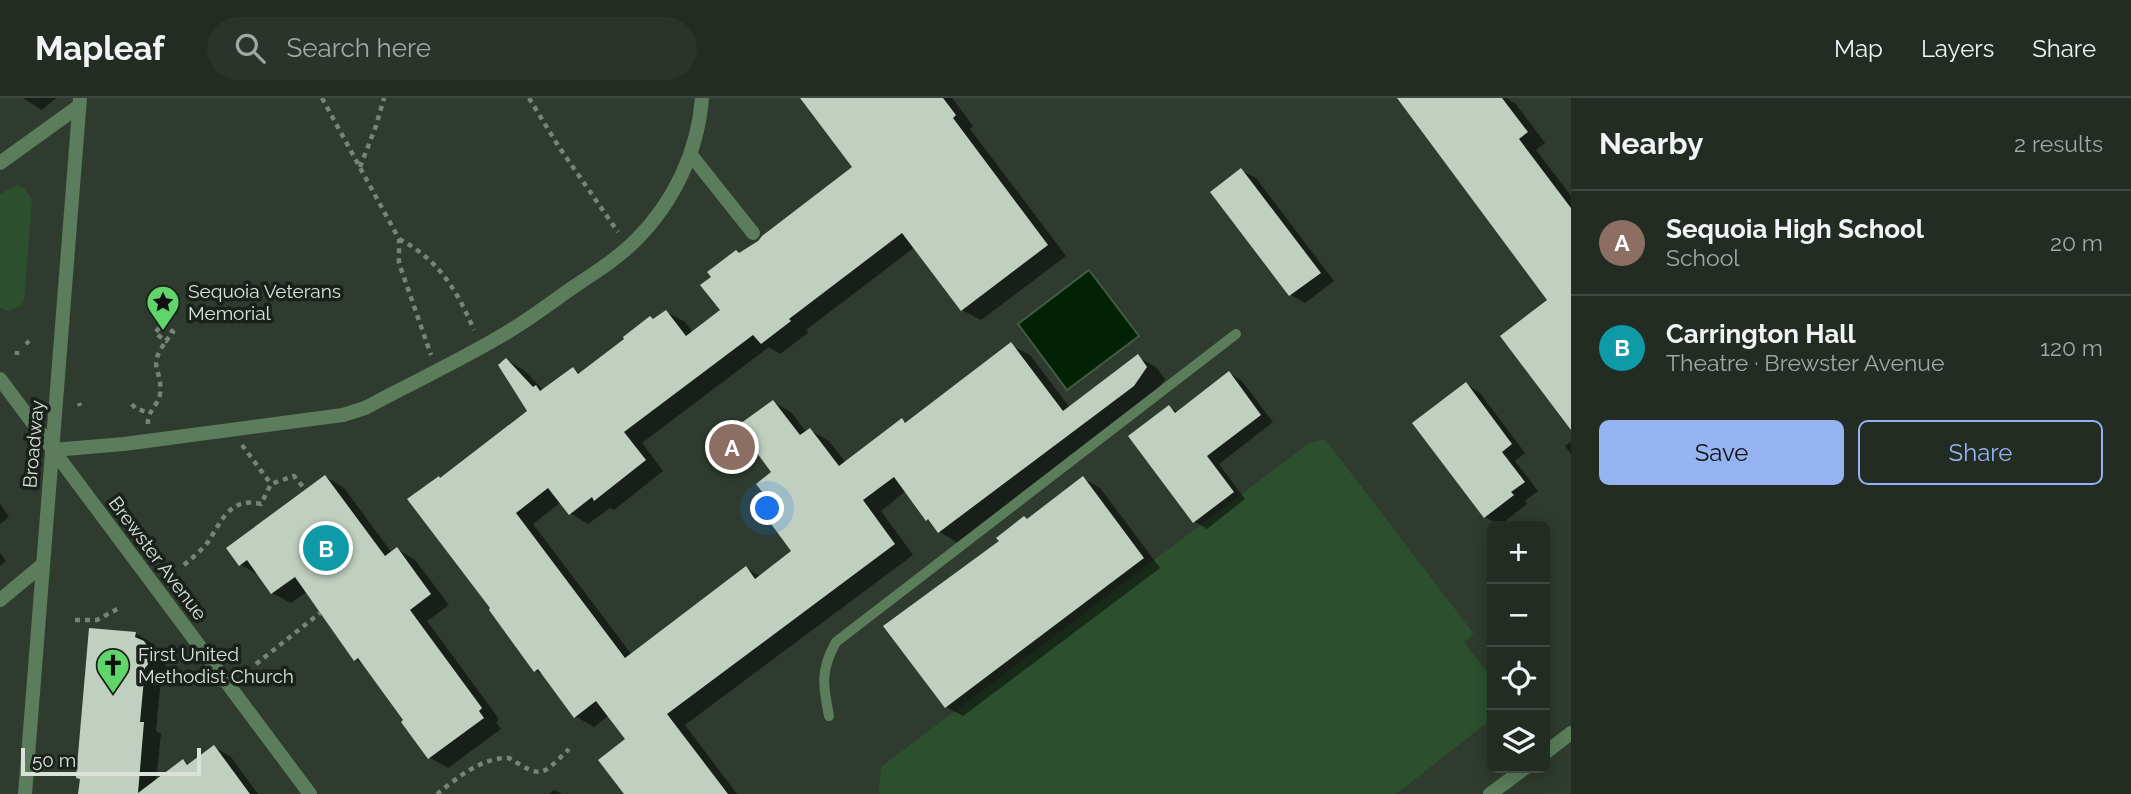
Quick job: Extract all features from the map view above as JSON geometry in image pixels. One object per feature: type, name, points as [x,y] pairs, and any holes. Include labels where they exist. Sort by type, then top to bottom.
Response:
[{"type":"street","points":[[54,450],[343,415],[365,408],[510,331],[612,260],[657,216],[691,155],[698,131],[702,98]]},
{"type":"street","points":[[0,163],[80,102]]},
{"type":"street","name":"Broadway","points":[[25,794],[41,566],[54,450],[65,274],[80,102]]},
{"type":"street","points":[[691,155],[752,233]]},
{"type":"street","name":"Brewster Avenue","points":[[0,379],[310,794]]},
{"type":"street","points":[[0,600],[41,566]]},
{"type":"street","points":[[1550,749],[1571,733]]},
{"type":"street","points":[[1490,794],[1518,773]]},
{"type":"lane","points":[[829,716],[823,679],[825,666],[836,642],[1236,334]]},
{"type":"path","points":[[321,98],[399,239],[399,263],[436,370]]},
{"type":"path","points":[[360,168],[384,98]]},
{"type":"path","points":[[529,98],[597,205],[629,246]]},
{"type":"path","points":[[399,239],[419,250],[440,269],[467,313],[481,346]]},
{"type":"path","points":[[149,439],[149,413],[160,396],[155,357],[166,341]]},
{"type":"path","points":[[132,404],[135,408],[149,413]]},
{"type":"path","points":[[239,440],[271,484]]},
{"type":"path","points":[[184,565],[201,550],[224,516],[242,503],[261,504],[271,484],[294,476],[304,488]]},
{"type":"path","points":[[75,620],[97,620],[121,607]]},
{"type":"path","points":[[256,664],[320,613]]},
{"type":"path","points":[[437,794],[461,776],[491,761],[509,758],[528,771],[536,773],[546,770],[569,749]]},
{"type":"shaded area","points":[[17,185],[24,188],[32,200],[24,300],[21,306],[9,311],[0,308],[0,194]]},
{"type":"shaded area","points":[[1089,270],[1139,336],[1067,390],[1018,324]]},
{"type":"shaded area","points":[[1325,439],[1474,634],[1464,642],[1487,672],[1487,723],[1396,794],[881,794],[881,767],[1309,443]]},
{"type":"building","points":[[800,98],[943,98],[956,115],[953,118],[1048,245],[961,311],[902,233],[789,319],[791,321],[761,344],[753,335],[624,432],[646,460],[594,501],[592,497],[569,515],[548,488],[516,513],[625,658],[746,566],[755,579],[791,551],[763,513],[773,506],[756,484],[771,472],[737,426],[773,400],[800,435],[810,428],[839,466],[902,418],[905,423],[1011,342],[1063,411],[1138,354],[1147,367],[1134,386],[938,533],[894,477],[863,500],[895,544],[667,714],[728,794],[624,794],[598,760],[625,739],[596,701],[574,718],[538,669],[534,672],[490,608],[407,499],[439,476],[440,478],[527,411],[498,365],[506,358],[540,391],[573,367],[578,374],[650,316],[653,319],[666,310],[686,336],[720,310],[700,285],[711,277],[707,272],[736,250],[739,253],[758,241],[852,167]]},
{"type":"building","points":[[1397,98],[1502,98],[1528,132],[1519,139],[1571,208],[1571,430],[1500,336],[1547,300]]},
{"type":"building","points":[[1241,168],[1321,273],[1289,296],[1210,192]]},
{"type":"building","points":[[1229,371],[1261,415],[1207,456],[1234,492],[1193,523],[1128,436],[1169,405],[1175,413]]},
{"type":"building","points":[[1466,382],[1512,444],[1502,452],[1525,482],[1511,492],[1514,495],[1484,518],[1412,423]]},
{"type":"building","points":[[325,475],[385,556],[397,547],[431,594],[410,610],[482,708],[479,711],[484,718],[428,759],[358,658],[354,661],[295,577],[271,594],[247,560],[239,566],[226,548]]},
{"type":"building","points":[[1083,476],[1144,558],[945,708],[883,626],[999,541],[996,538],[1024,516],[1027,519]]},
{"type":"building","name":"First United Methodist Church","points":[[89,628],[136,632],[135,637],[144,641],[150,650],[149,663],[145,668],[140,722],[144,722],[138,793],[183,759],[187,765],[214,745],[250,794],[78,794],[80,779],[76,778]]},
{"type":"place","name":"Sequoia Veterans Memorial","points":[[163,332]]},
{"type":"place","name":"Sequoia High School","points":[[732,447]]},
{"type":"place","name":"Carrington Hall","points":[[326,548]]},
{"type":"place","name":"First United Methodist Church","points":[[113,695]]}]
